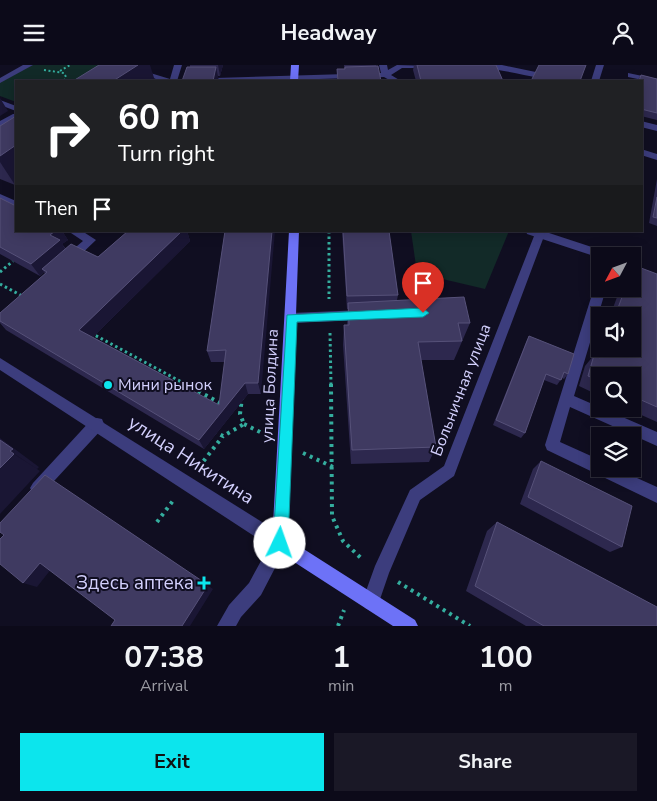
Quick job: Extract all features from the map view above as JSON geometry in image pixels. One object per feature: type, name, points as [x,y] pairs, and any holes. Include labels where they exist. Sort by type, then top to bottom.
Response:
[{"type":"main road","points":[[294,80],[295,65]]},
{"type":"main road","name":"улица Болдина","points":[[280,543],[294,232]]},
{"type":"main road","name":"улица Никитина","points":[[280,543],[409,626]]},
{"type":"street","points":[[0,81],[29,65]]},
{"type":"street","points":[[173,80],[178,65]]},
{"type":"street","points":[[384,65],[385,75]]},
{"type":"street","points":[[595,80],[600,65]]},
{"type":"street","points":[[634,65],[630,78],[657,81]]},
{"type":"street","points":[[294,80],[385,75],[401,67],[443,66]]},
{"type":"street","points":[[472,67],[530,68],[572,80]]},
{"type":"street","points":[[524,80],[530,68]]},
{"type":"street","points":[[147,75],[164,80]]},
{"type":"street","points":[[385,75],[395,80]]},
{"type":"street","points":[[0,102],[15,109]]},
{"type":"street","points":[[0,125],[15,117]]},
{"type":"street","points":[[643,124],[657,128]]},
{"type":"street","points":[[643,153],[657,157]]},
{"type":"street","points":[[0,197],[15,204]]},
{"type":"street","points":[[62,265],[91,240],[75,232]]},
{"type":"street","points":[[537,232],[591,251]]},
{"type":"street","name":"Больничная улица","points":[[371,602],[381,572],[415,495],[449,471],[537,232]]},
{"type":"street","points":[[591,463],[552,445],[597,297]]},
{"type":"street","points":[[291,318],[375,315]]},
{"type":"street","name":"улица Никитина","points":[[0,363],[280,543]]},
{"type":"street","points":[[567,399],[657,439]]},
{"type":"street","points":[[25,502],[97,424]]},
{"type":"street","points":[[620,477],[657,495]]},
{"type":"street","points":[[226,626],[234,611],[255,589],[280,543]]},
{"type":"path","points":[[44,70],[59,71],[70,65]]},
{"type":"path","points":[[59,71],[66,77],[64,80]]},
{"type":"path","points":[[329,232],[332,517],[343,541],[364,560],[470,626]]},
{"type":"path","points":[[0,272],[13,261]]},
{"type":"path","points":[[0,284],[25,297]]},
{"type":"path","points":[[84,329],[227,407]]},
{"type":"path","points":[[220,403],[222,393]]},
{"type":"path","points":[[206,426],[223,436],[244,424],[240,414],[242,395]]},
{"type":"path","points":[[234,410],[240,414]]},
{"type":"green space","points":[[32,65],[110,65],[85,80],[15,80],[15,102],[0,96],[0,82]]},
{"type":"green space","points":[[411,232],[509,232],[485,289],[417,273]]},
{"type":"building","points":[[99,65],[138,65],[115,80],[75,80]]},
{"type":"building","points":[[417,65],[496,65],[503,80],[421,80]]},
{"type":"building","points":[[539,65],[586,65],[580,80],[532,80]]},
{"type":"building","points":[[378,66],[381,80],[338,80],[337,69],[345,69],[345,67]]},
{"type":"building","points":[[187,67],[216,67],[213,80],[182,80]]},
{"type":"building","points":[[641,75],[657,79],[657,113],[643,110],[643,80],[639,80]]},
{"type":"building","points":[[15,117],[15,146],[0,156],[0,126]]},
{"type":"building","points":[[657,197],[657,218],[653,217]]},
{"type":"building","points":[[0,198],[15,206],[15,232],[54,232],[50,235],[60,240],[31,264],[0,247]]},
{"type":"building","points":[[127,232],[181,232],[79,330],[219,405],[226,350],[207,351],[225,232],[272,232],[258,383],[245,383],[199,440],[0,321],[0,313],[47,272],[42,269],[71,244],[98,257]]},
{"type":"building","points":[[343,232],[389,232],[398,295],[347,296]]},
{"type":"building","points":[[641,268],[657,274],[657,407],[641,400],[641,367],[591,367],[591,377],[588,376],[593,357],[641,357],[641,307],[618,307],[622,297],[641,297]]},
{"type":"building","points":[[464,297],[470,323],[458,323],[462,341],[418,342],[436,447],[352,450],[344,325],[349,325],[348,303]]},
{"type":"building","points":[[529,336],[574,354],[568,374],[564,372],[561,380],[546,374],[525,433],[496,420]]},
{"type":"building","points":[[0,440],[13,449],[10,451],[14,454],[0,468]]},
{"type":"building","points":[[541,461],[632,506],[622,547],[528,497]]},
{"type":"building","points":[[45,475],[208,585],[182,626],[111,626],[115,620],[40,563],[23,583],[0,564],[0,539],[4,535],[0,532],[0,523]]},
{"type":"building","points":[[497,522],[657,607],[657,626],[544,626],[475,586]]},
{"type":"place","name":"Мини рынок","points":[[108,385]]},
{"type":"place","name":"Здесь аптека","points":[[204,583]]},
{"type":"route","points":[[280,543],[291,318],[423,313]]}]
